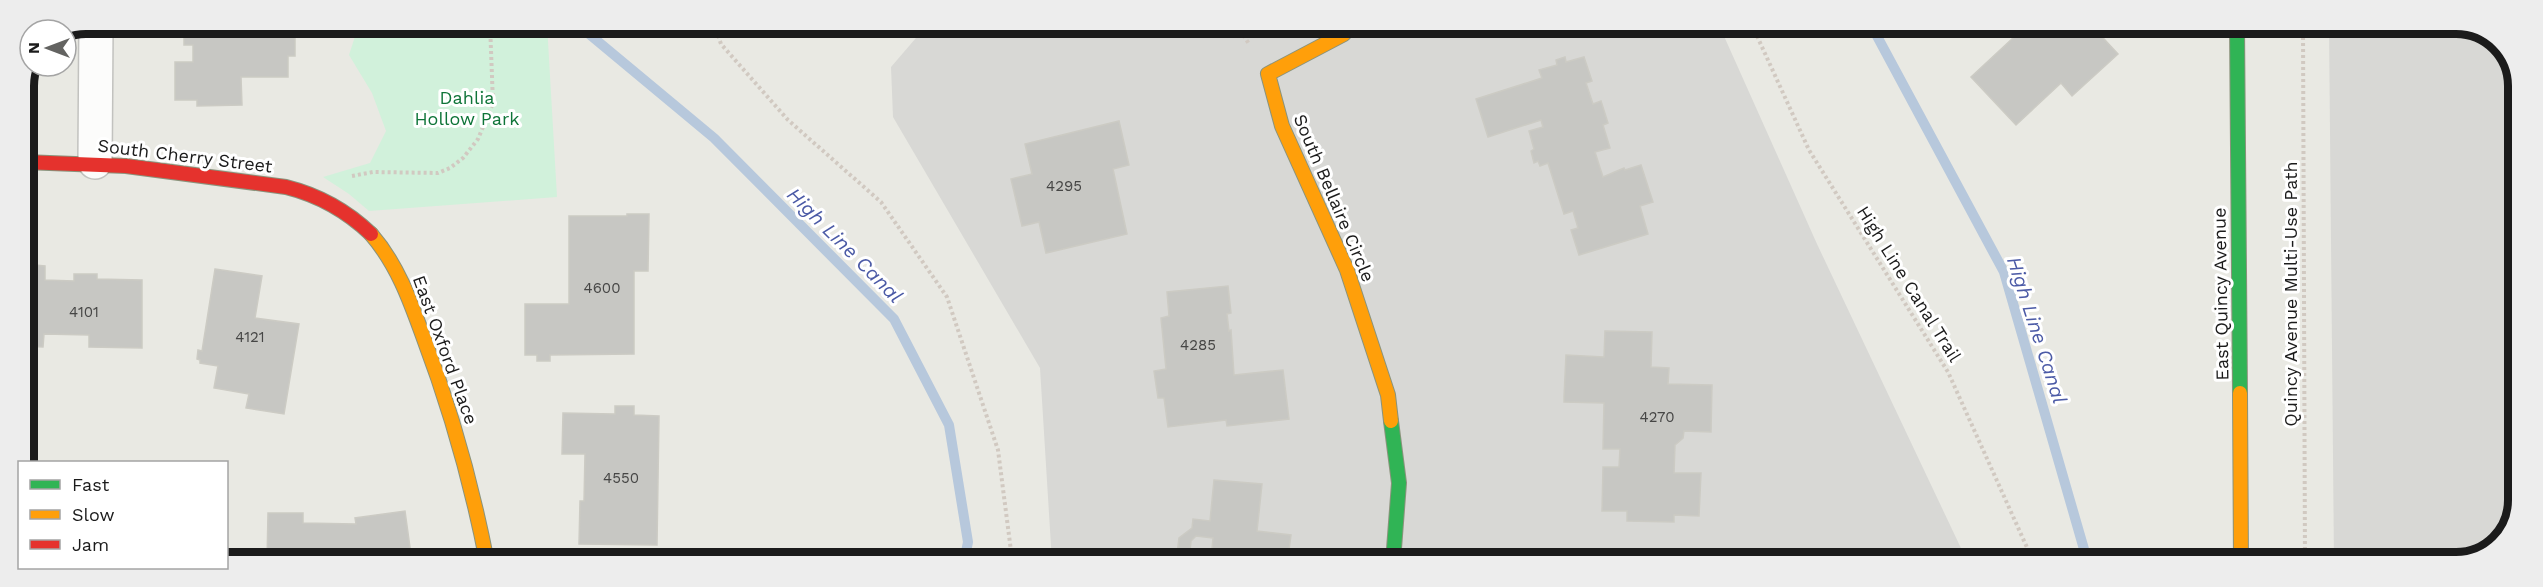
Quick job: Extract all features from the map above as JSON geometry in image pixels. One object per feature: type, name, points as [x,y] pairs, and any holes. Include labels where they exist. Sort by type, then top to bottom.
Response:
[{"type":"street","points":[[95,162],[96,34]]},
{"type":"street","name":"South Bellaire Circle","points":[[1344,34],[1268,74],[1282,126],[1347,270],[1388,395],[1399,483],[1394,552]]},
{"type":"street","name":"East Quincy Avenue","points":[[2236,34],[2241,552]]},
{"type":"street","name":"South Cherry Street","points":[[34,162],[95,162],[166,169],[286,187],[305,193]]},
{"type":"street","name":"East Oxford Place","points":[[305,193],[359,223],[386,252],[400,276],[444,387],[475,498],[485,552]]},
{"type":"path","points":[[351,176],[373,172],[438,173],[450,168],[463,158],[477,139],[494,103],[491,34]]},
{"type":"path","points":[[718,34],[721,44],[788,120],[881,202],[947,297],[998,450],[1011,552]]},
{"type":"path","name":"High Line Canal Trail","points":[[1756,34],[1809,150],[1948,372],[2029,552]]},
{"type":"path","name":"Quincy Avenue Multi-Use Path","points":[[2303,34],[2305,552]]},
{"type":"shaded area","points":[[919,34],[1723,34],[1817,244],[1963,552],[1051,552],[1040,368],[893,117],[891,67]]},
{"type":"shaded area","points":[[2329,34],[2467,35],[2483,41],[2496,52],[2505,66],[2508,83],[2508,511],[2502,527],[2491,540],[2467,552],[2334,552]]},
{"type":"green space","name":"Dahlia Hollow Park","points":[[356,34],[548,34],[557,197],[369,211],[323,177],[370,163],[386,131],[372,93],[349,55]]},
{"type":"building","points":[[184,34],[295,34],[295,56],[288,56],[288,77],[241,77],[242,105],[197,106],[197,100],[175,100],[175,62],[193,62],[193,45],[184,45]]},
{"type":"building","points":[[2017,34],[2099,34],[2118,54],[2072,96],[2061,83],[2016,125],[1971,77]]},
{"type":"building","points":[[1565,57],[1566,62],[1584,57],[1592,81],[1586,83],[1593,104],[1601,101],[1608,123],[1603,125],[1610,148],[1595,152],[1603,177],[1624,168],[1625,170],[1641,165],[1653,202],[1640,206],[1648,234],[1579,255],[1571,230],[1578,228],[1573,211],[1564,214],[1548,163],[1540,166],[1538,161],[1534,163],[1531,151],[1534,149],[1529,131],[1543,127],[1541,120],[1488,137],[1476,99],[1542,78],[1539,70],[1557,65],[1556,60]]},
{"type":"building","points":[[1119,121],[1129,165],[1113,169],[1127,234],[1046,253],[1039,222],[1022,226],[1011,179],[1032,174],[1025,144]]},
{"type":"building","points":[[627,214],[649,214],[648,271],[634,271],[634,354],[550,355],[550,361],[537,361],[537,355],[525,355],[525,304],[569,304],[569,216],[627,216]]},
{"type":"building","points":[[34,265],[45,266],[45,280],[74,281],[74,274],[97,274],[97,279],[142,280],[142,348],[89,347],[89,335],[44,334],[43,347],[35,347]]},
{"type":"building","points":[[215,269],[262,276],[255,318],[299,324],[284,414],[246,408],[249,394],[214,388],[218,366],[200,363],[197,359],[198,350],[202,351]]},
{"type":"building","points":[[1228,286],[1231,313],[1227,314],[1229,331],[1231,330],[1234,375],[1283,370],[1289,419],[1227,426],[1226,420],[1168,427],[1164,398],[1158,398],[1154,371],[1166,369],[1161,318],[1169,316],[1167,292]]},
{"type":"building","points":[[1605,331],[1652,332],[1651,367],[1669,368],[1668,384],[1712,385],[1711,432],[1684,431],[1683,438],[1675,445],[1674,473],[1701,473],[1699,516],[1674,515],[1674,522],[1627,521],[1627,511],[1602,511],[1603,467],[1619,467],[1620,449],[1603,449],[1604,403],[1564,402],[1564,397],[1566,355],[1604,357]]},
{"type":"building","points":[[615,406],[634,406],[634,415],[659,416],[657,545],[579,544],[580,501],[584,501],[585,454],[562,454],[563,413],[615,414]]},
{"type":"building","points":[[1214,480],[1262,484],[1257,531],[1291,535],[1289,550],[1291,552],[1212,552],[1213,538],[1196,536],[1191,541],[1190,552],[1177,552],[1179,538],[1192,528],[1193,519],[1210,521]]},
{"type":"building","points":[[405,511],[411,552],[267,552],[268,513],[303,513],[303,523],[356,524],[355,518]]},
{"type":"waterway","name":"High Line Canal","points":[[589,34],[714,138],[894,319],[949,425],[968,542],[966,552]]},
{"type":"waterway","name":"High Line Canal","points":[[1876,34],[2004,272],[2085,552]]},
{"type":"traffic: fast","points":[[2237,34],[2240,393]]},
{"type":"traffic: fast","points":[[1391,421],[1399,483],[1394,552]]},
{"type":"traffic: slow","points":[[1344,34],[1268,74],[1282,126],[1347,270],[1388,395],[1391,421]]},
{"type":"traffic: slow","points":[[371,234],[402,283],[433,364],[460,448],[485,552]]},
{"type":"traffic: slow","points":[[2240,393],[2241,552]]},
{"type":"traffic: jam","points":[[34,162],[126,166],[286,187],[332,205],[371,234]]}]
